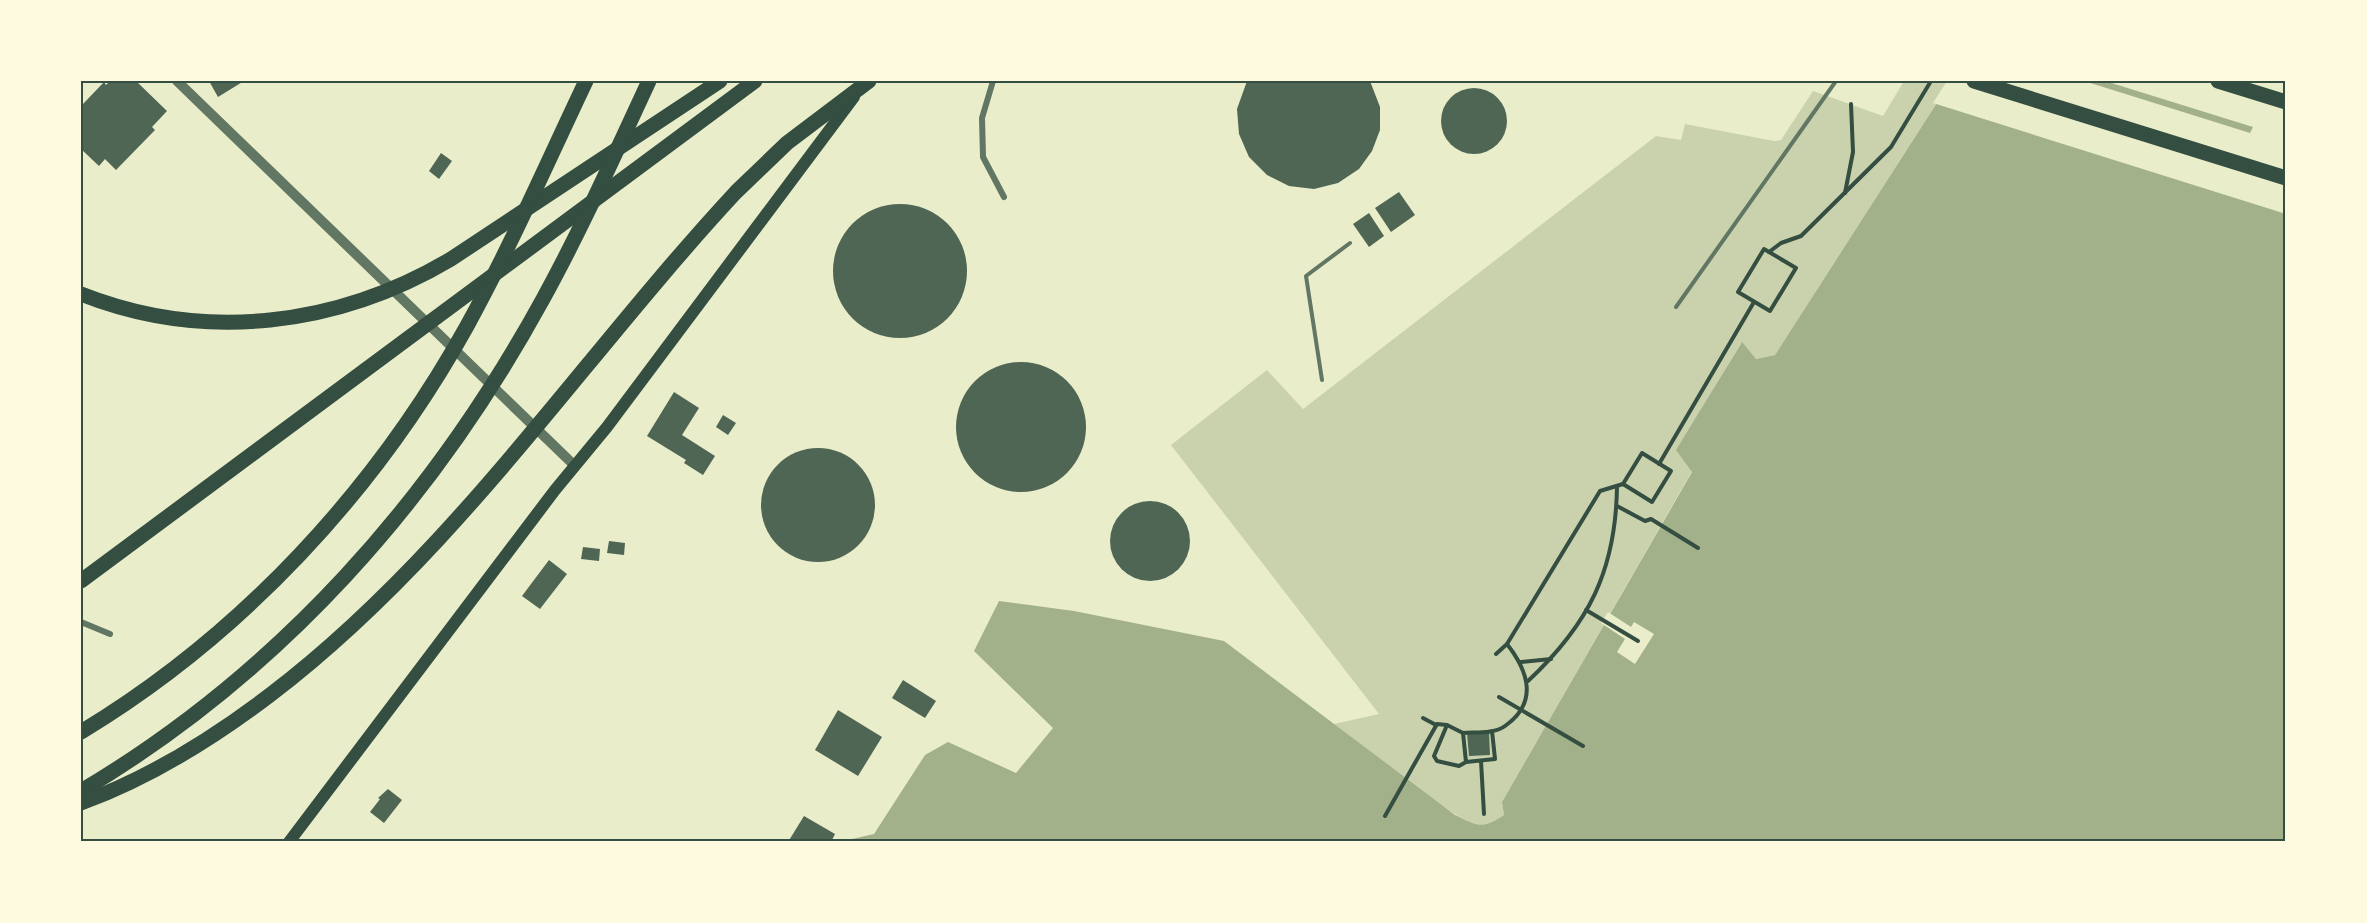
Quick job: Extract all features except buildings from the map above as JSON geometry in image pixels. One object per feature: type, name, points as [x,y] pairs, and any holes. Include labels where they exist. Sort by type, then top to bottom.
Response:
[{"type":"highway","points":[[81,732],[129,701],[186,659],[235,618],[285,570],[356,490],[424,395],[482,297],[586,81]]},
{"type":"highway","points":[[81,790],[192,717],[239,680],[292,633],[381,538],[463,431],[520,340],[574,239],[649,81]]},
{"type":"highway","points":[[88,296],[151,315],[235,323],[290,319],[364,301],[410,282],[451,259],[720,81]]},
{"type":"highway","points":[[81,581],[755,81]]},
{"type":"highway","points":[[81,803],[136,779],[202,743],[287,681],[347,632],[401,581],[478,496],[736,192],[787,143],[867,81]]},
{"type":"highway","points":[[1974,81],[2286,178]]},
{"type":"highway","points":[[2218,81],[2286,102]]},
{"type":"main road","points":[[289,842],[575,466],[608,427],[867,81]]},
{"type":"street","points":[[177,81],[575,466]]},
{"type":"street","points":[[993,81],[982,118],[983,157],[1004,196]]},
{"type":"street","points":[[81,622],[110,634]]},
{"type":"lane","points":[[1676,308],[1836,81]]},
{"type":"lane","points":[[1322,380],[1306,276],[1350,243]]},
{"type":"path","points":[[1769,252],[1781,243],[1801,236],[1891,147],[1931,81]]},
{"type":"path","points":[[1844,194],[1853,152],[1851,104]]},
{"type":"path","points":[[1764,249],[1796,268],[1770,311],[1754,302],[1738,292],[1764,249]]},
{"type":"path","points":[[1659,464],[1754,302]]},
{"type":"path","points":[[1496,654],[1507,645],[1600,491],[1623,484],[1642,453],[1671,471],[1652,502],[1623,484]]},
{"type":"path","points":[[1528,681],[1551,659],[1586,610],[1601,583],[1611,555],[1617,507],[1617,486]]},
{"type":"path","points":[[1617,507],[1645,521],[1651,519],[1698,548]]},
{"type":"path","points":[[1586,610],[1638,641]]},
{"type":"path","points":[[1423,718],[1436,725],[1447,725],[1463,733],[1492,731],[1504,726],[1520,710],[1528,681],[1521,662],[1507,645]]},
{"type":"path","points":[[1521,662],[1551,659]]},
{"type":"path","points":[[1499,697],[1583,746]]},
{"type":"path","points":[[1385,816],[1436,725]]},
{"type":"path","points":[[1447,725],[1434,756],[1437,761],[1459,766],[1466,762],[1495,759],[1492,731]]},
{"type":"path","points":[[1463,733],[1466,762]]},
{"type":"path","points":[[1481,760],[1484,814]]},
{"type":"shaded area","points":[[1904,81],[1951,81],[1775,355],[1756,359],[1741,343],[1677,450],[1692,471],[1502,802],[1504,815],[1489,824],[1479,826],[1468,822],[1408,781],[1334,724],[1379,714],[1171,445],[1267,370],[1303,409],[1656,136],[1681,140],[1685,124],[1774,141],[1781,140],[1813,91],[1883,116]]},
{"type":"shaded area","points":[[1951,81],[2286,81],[2286,842],[851,842],[852,839],[874,834],[925,755],[948,742],[1016,773],[1053,728],[974,651],[999,601],[1074,611],[1224,641],[1455,815],[1480,825],[1490,823],[1504,815],[1502,802],[1692,472],[1676,450],[1742,342],[1756,359],[1775,355]]},
{"type":"pier","points":[[1947,81],[2084,81],[2250,133],[2253,127],[2105,81],[2286,81],[2286,214],[1933,103]]},
{"type":"pier","points":[[1608,612],[1631,627],[1634,622],[1654,634],[1635,664],[1617,652],[1625,639],[1601,623]]}]
